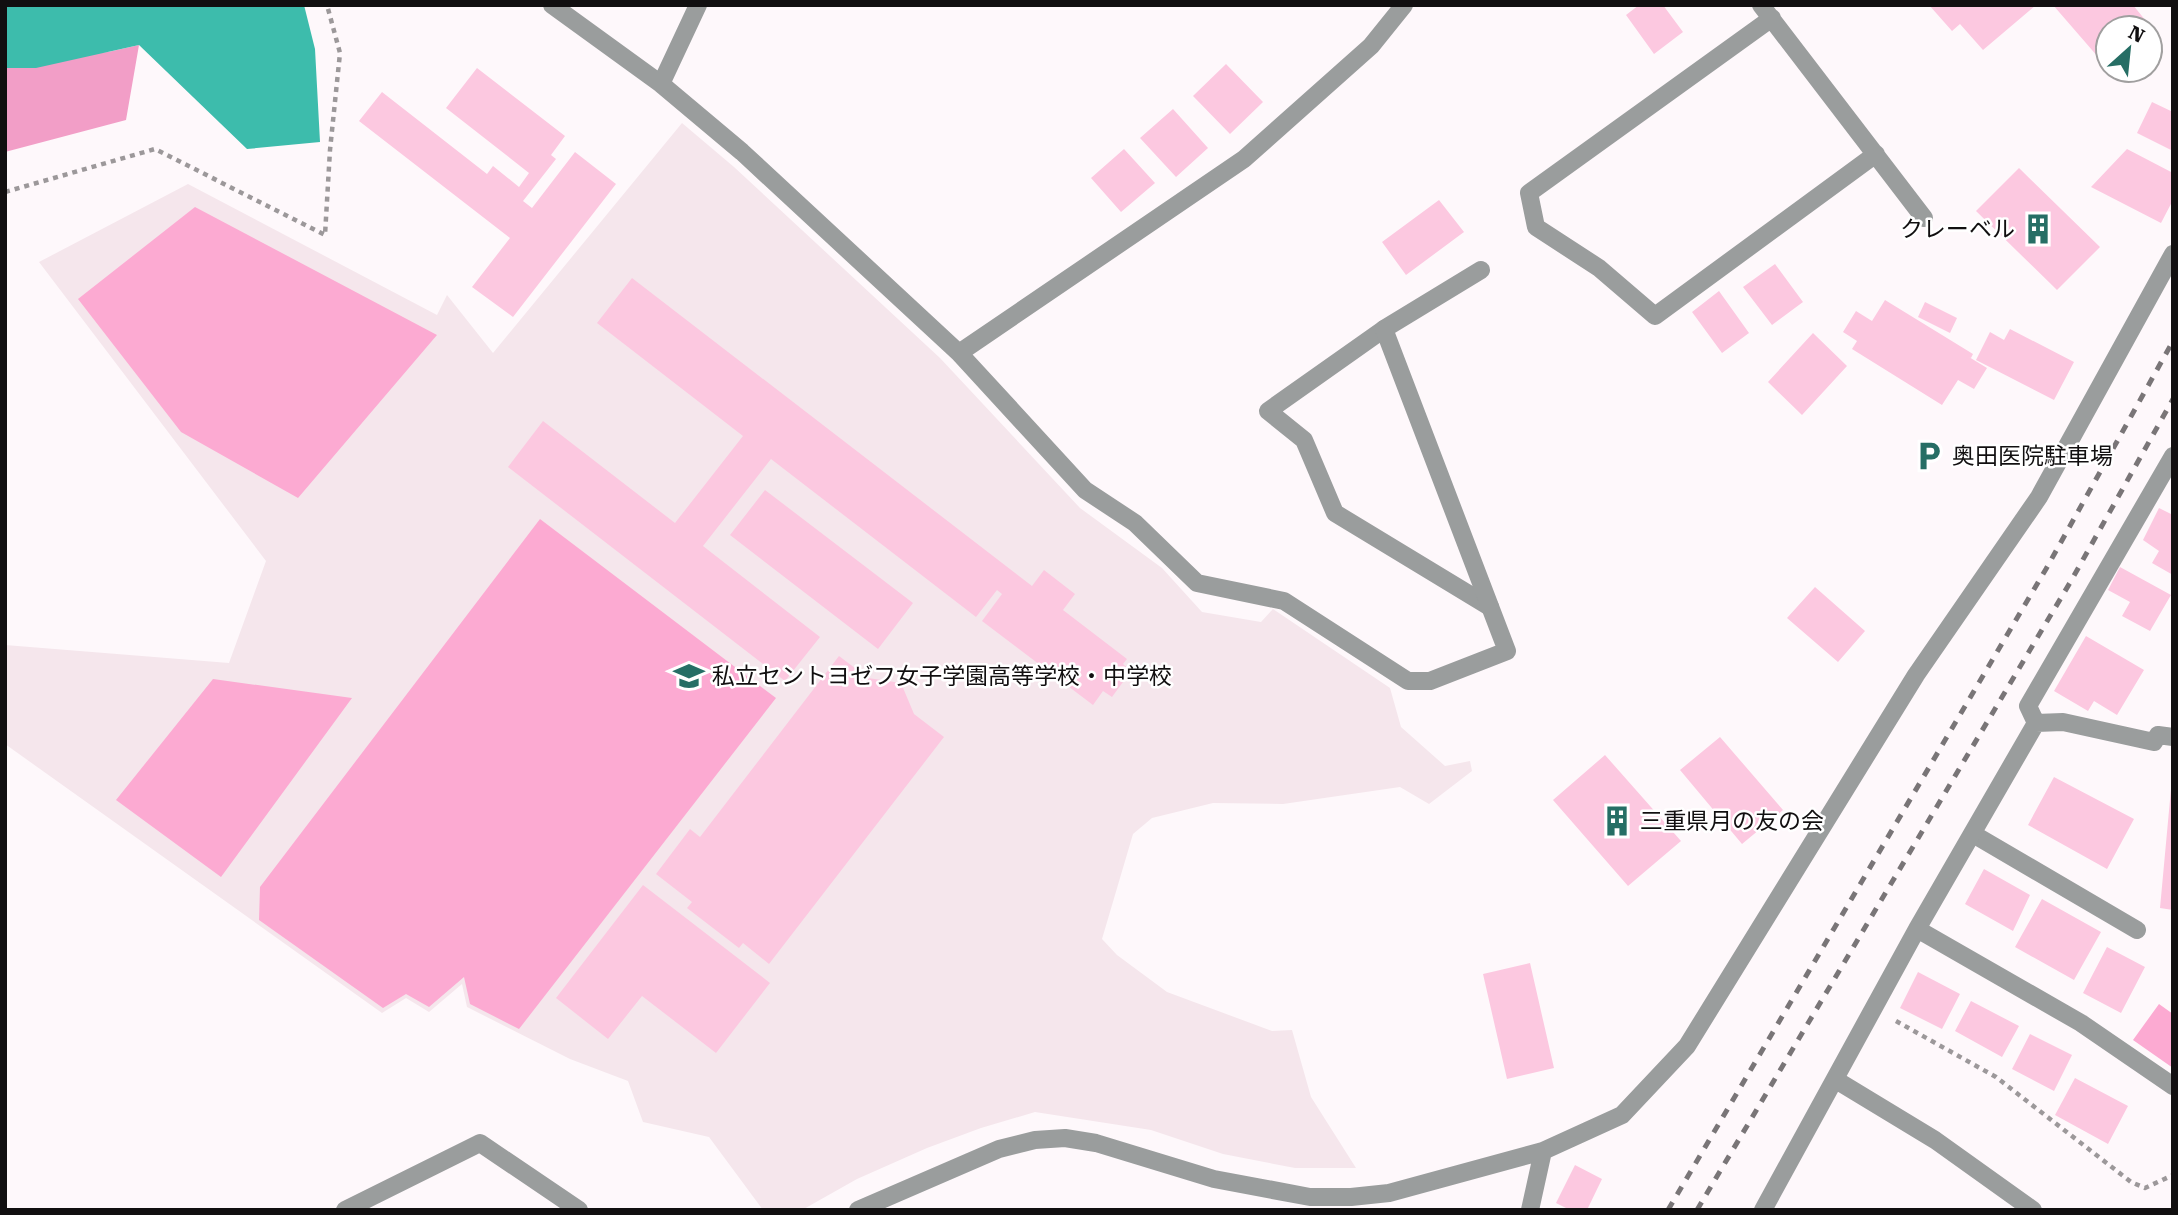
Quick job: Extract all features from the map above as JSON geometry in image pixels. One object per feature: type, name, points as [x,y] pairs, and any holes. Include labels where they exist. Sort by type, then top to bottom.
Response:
[{"type":"street","points":[[552,5],[661,84],[742,152],[959,353],[1085,490],[1135,523],[1196,583],[1284,601],[1408,681],[1430,681],[1507,651],[1384,329]]},
{"type":"street","points":[[661,84],[698,5]]},
{"type":"street","points":[[959,353],[1244,159],[1371,46],[1404,5]]},
{"type":"street","points":[[1876,154],[1655,316],[1599,268],[1536,227],[1529,193],[1767,12],[1876,154],[1924,218]]},
{"type":"street","points":[[858,1210],[999,1149],[1035,1140],[1065,1138],[1096,1143],[1214,1179],[1310,1197],[1389,1193],[1542,1151],[1622,1115],[1688,1046],[1916,675],[2039,497],[2173,254]]},
{"type":"street","points":[[1481,270],[1384,329],[1268,411],[1304,440],[1335,513],[1490,607]]},
{"type":"street","points":[[2036,723],[2028,706],[2173,456]]},
{"type":"street","points":[[2036,723],[2063,722],[2154,742],[2158,735],[2173,737]]},
{"type":"street","points":[[1763,1210],[1917,929],[2036,723]]},
{"type":"street","points":[[1973,834],[2137,930]]},
{"type":"street","points":[[1917,929],[2081,1023],[2173,1086]]},
{"type":"street","points":[[1836,1080],[1935,1140],[2033,1210]]},
{"type":"street","points":[[345,1210],[480,1143],[579,1210]]},
{"type":"street","points":[[1530,1210],[1542,1151]]},
{"type":"path","points":[[5,192],[155,149],[324,235],[340,52],[327,5]]},
{"type":"path","points":[[1874,1008],[1996,1077],[2132,1182],[2145,1188],[2173,1175]]},
{"type":"shaded area","points":[[5,5],[304,5],[315,49],[320,142],[247,149],[139,45],[36,68],[5,68]]},
{"type":"shaded area","points":[[139,45],[126,120],[5,152],[5,59],[108,52]]},
{"type":"shaded area","name":"私立セントヨゼフ女子学園高等学校・中学校","points":[[682,123],[734,167],[940,358],[1080,508],[1162,568],[1202,612],[1261,622],[1273,609],[1390,688],[1401,727],[1445,766],[1470,761],[1472,771],[1429,804],[1400,787],[1283,804],[1213,803],[1152,818],[1133,834],[1102,939],[1117,955],[1167,992],[1272,1031],[1292,1030],[1311,1097],[1356,1168],[1295,1168],[1223,1154],[1151,1130],[1035,1112],[927,1148],[857,1179],[802,1210],[763,1210],[709,1137],[643,1122],[628,1081],[570,1059],[467,1007],[462,984],[429,1012],[406,998],[382,1013],[5,744],[5,645],[229,663],[266,561],[39,262],[188,184],[437,315],[447,295],[493,353]]},
{"type":"shaded area","points":[[195,207],[437,335],[298,498],[181,432],[78,299]]},
{"type":"shaded area","points":[[540,519],[776,698],[519,1029],[470,1004],[464,977],[429,1007],[406,994],[383,1008],[259,920],[260,887]]},
{"type":"shaded area","points":[[213,679],[352,698],[221,877],[116,800]]},
{"type":"shaded area","points":[[2159,1004],[2173,1014],[2173,1068],[2133,1040]]},
{"type":"building","points":[[1639,5],[1663,5],[1683,32],[1654,54],[1626,15]]},
{"type":"building","points":[[1929,5],[2036,5],[1983,50],[1960,24],[1952,31]]},
{"type":"building","points":[[2053,5],[2133,5],[2140,14],[2094,14],[2094,52]]},
{"type":"building","points":[[1226,64],[1263,102],[1230,134],[1193,96]]},
{"type":"building","points":[[477,68],[565,136],[551,155],[556,159],[523,201],[532,208],[575,152],[616,184],[513,317],[472,287],[510,238],[359,121],[382,92],[487,174],[493,166],[519,187],[529,173],[446,108]]},
{"type":"building","points":[[2152,102],[2173,112],[2173,151],[2137,133]]},
{"type":"building","points":[[1173,109],[1208,148],[1176,177],[1140,138]]},
{"type":"building","points":[[1124,149],[1155,183],[1121,212],[1091,178]]},
{"type":"building","points":[[2127,149],[2173,173],[2173,200],[2161,223],[2091,187]]},
{"type":"building","name":"クレーベル","points":[[2019,168],[2100,247],[2057,290],[1976,211]]},
{"type":"building","points":[[1439,200],[1464,232],[1406,275],[1382,242]]},
{"type":"building","points":[[1775,264],[1803,302],[1772,325],[1743,287]]},
{"type":"building","points":[[632,278],[1032,586],[1044,570],[1075,594],[1063,610],[1127,659],[1123,664],[1131,671],[1112,697],[1103,691],[1093,705],[982,621],[1002,594],[997,590],[976,617],[771,459],[703,546],[820,637],[785,681],[508,467],[543,421],[675,523],[743,436],[597,323]]},
{"type":"building","points":[[1719,291],[1749,333],[1722,353],[1692,312]]},
{"type":"building","points":[[1885,300],[1973,354],[1969,357],[1987,368],[1974,389],[1958,380],[1942,405],[1852,349],[1857,341],[1843,332],[1856,311],[1872,321]]},
{"type":"building","points":[[1925,302],[1957,318],[1950,333],[1918,317]]},
{"type":"building","points":[[2010,329],[2074,362],[2054,400],[1976,360],[1990,332],[2004,340]]},
{"type":"building","points":[[1813,333],[1847,366],[1802,415],[1768,382]]},
{"type":"building","points":[[765,490],[913,603],[878,649],[730,535]]},
{"type":"building","points":[[2159,508],[2173,515],[2173,575],[2152,563],[2159,551],[2143,540]]},
{"type":"building","points":[[2120,567],[2171,595],[2150,631],[2122,616],[2130,602],[2108,590]]},
{"type":"building","points":[[1815,587],[1865,631],[1838,662],[1787,618]]},
{"type":"building","points":[[2086,636],[2144,670],[2117,715],[2094,701],[2088,711],[2054,691]]},
{"type":"building","points":[[839,656],[868,678],[901,683],[914,714],[944,737],[769,964],[743,943],[739,948],[687,908],[692,902],[656,874],[690,829],[700,837]]},
{"type":"building","points":[[1720,737],[1783,810],[1742,844],[1680,770]]},
{"type":"building","name":"三重県月の友の会","points":[[1605,755],[1681,841],[1628,886],[1553,800]]},
{"type":"building","points":[[2054,777],[2134,819],[2107,869],[2028,825]]},
{"type":"building","points":[[2173,789],[2173,910],[2160,908]]},
{"type":"building","points":[[1984,869],[2030,895],[2013,931],[1965,904]]},
{"type":"building","points":[[643,885],[770,983],[716,1053],[642,996],[608,1039],[556,998]]},
{"type":"building","points":[[2042,899],[2101,932],[2074,980],[2015,947]]},
{"type":"building","points":[[2107,947],[2145,967],[2121,1013],[2083,993]]},
{"type":"building","points":[[1530,963],[1554,1068],[1507,1079],[1483,974]]},
{"type":"building","points":[[1918,972],[1960,994],[1942,1029],[1900,1008]]},
{"type":"building","points":[[1971,1001],[2019,1026],[2002,1057],[1955,1031]]},
{"type":"building","points":[[2030,1034],[2072,1055],[2054,1091],[2012,1069]]},
{"type":"building","points":[[2075,1078],[2128,1106],[2108,1144],[2055,1115]]},
{"type":"building","points":[[1575,1165],[1602,1179],[1587,1210],[1570,1210],[1556,1203]]},
{"type":"railway","points":[[1668,1210],[2046,569],[2173,341]]},
{"type":"railway","points":[[1697,1210],[2071,581],[2173,399]]},
{"type":"place","name":"クレーベル","points":[[2038,229]]},
{"type":"place","name":"奥田医院駐車場","points":[[1929,456]]},
{"type":"place","name":"私立セントヨゼフ女子学園高等学校・中学校","points":[[689,676]]},
{"type":"place","name":"三重県月の友の会","points":[[1617,821]]}]
